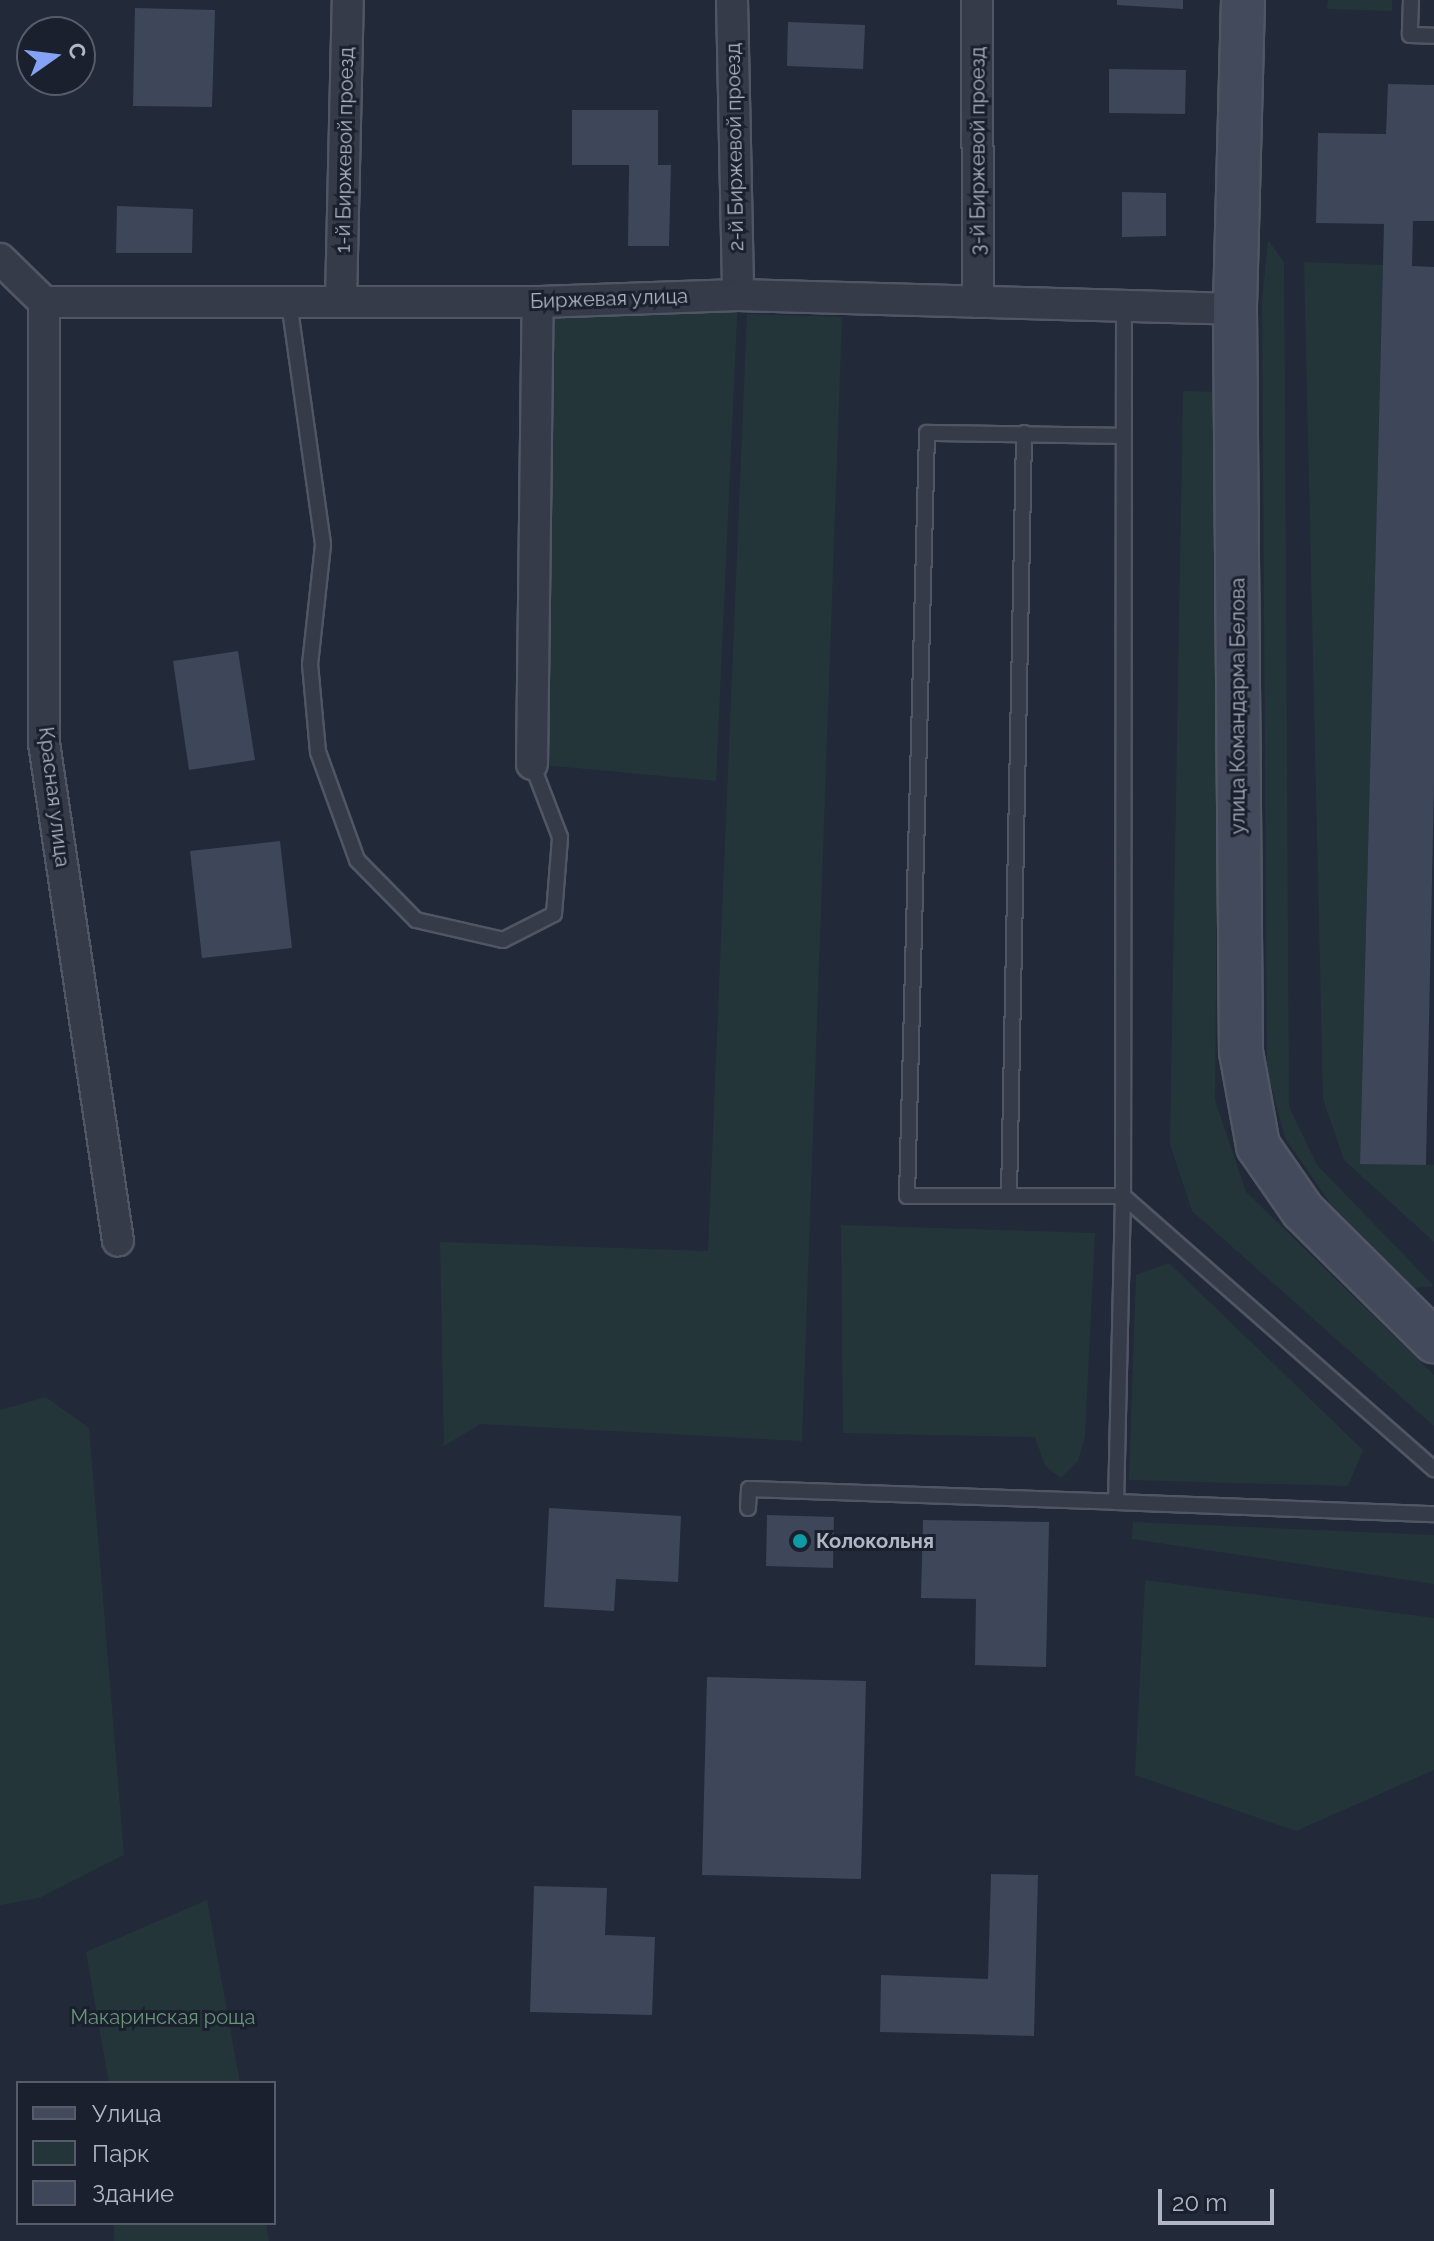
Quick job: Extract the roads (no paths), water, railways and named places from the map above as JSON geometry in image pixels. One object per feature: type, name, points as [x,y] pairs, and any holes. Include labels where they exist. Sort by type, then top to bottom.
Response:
[{"type":"main road","name":"улица Командарма Белова","points":[[1243,0],[1235,309],[1241,1052],[1258,1146],[1303,1211],[1434,1341]]},
{"type":"street","name":"1-й Биржевой проезд","points":[[341,300],[348,0]]},
{"type":"street","name":"2-й Биржевой проезд","points":[[732,0],[738,295]]},
{"type":"street","name":"3-й Биржевой проезд","points":[[977,0],[978,302]]},
{"type":"street","points":[[0,259],[44,302]]},
{"type":"street","name":"Биржевая улица","points":[[44,302],[538,302],[738,295],[1235,309]]},
{"type":"street","name":"Красная улица","points":[[44,302],[44,743],[118,1241]]},
{"type":"street","points":[[532,764],[538,302]]},
{"type":"lane","points":[[1411,0],[1410,35],[1434,36]]},
{"type":"lane","points":[[289,302],[323,545],[310,664],[318,752],[357,860],[416,920],[503,940],[554,914],[560,837],[532,764]]},
{"type":"lane","points":[[1116,1502],[1123,1196],[1124,304]]},
{"type":"lane","points":[[1122,436],[927,433],[907,1196],[1123,1196],[1434,1469]]},
{"type":"lane","points":[[1009,1196],[1024,433]]},
{"type":"lane","points":[[748,1508],[749,1489],[1434,1514]]},
{"type":"place","name":"Колокольня","points":[[800,1541]]},
{"type":"park label","name":"Макаринская роща","points":[[163,2017]]}]
